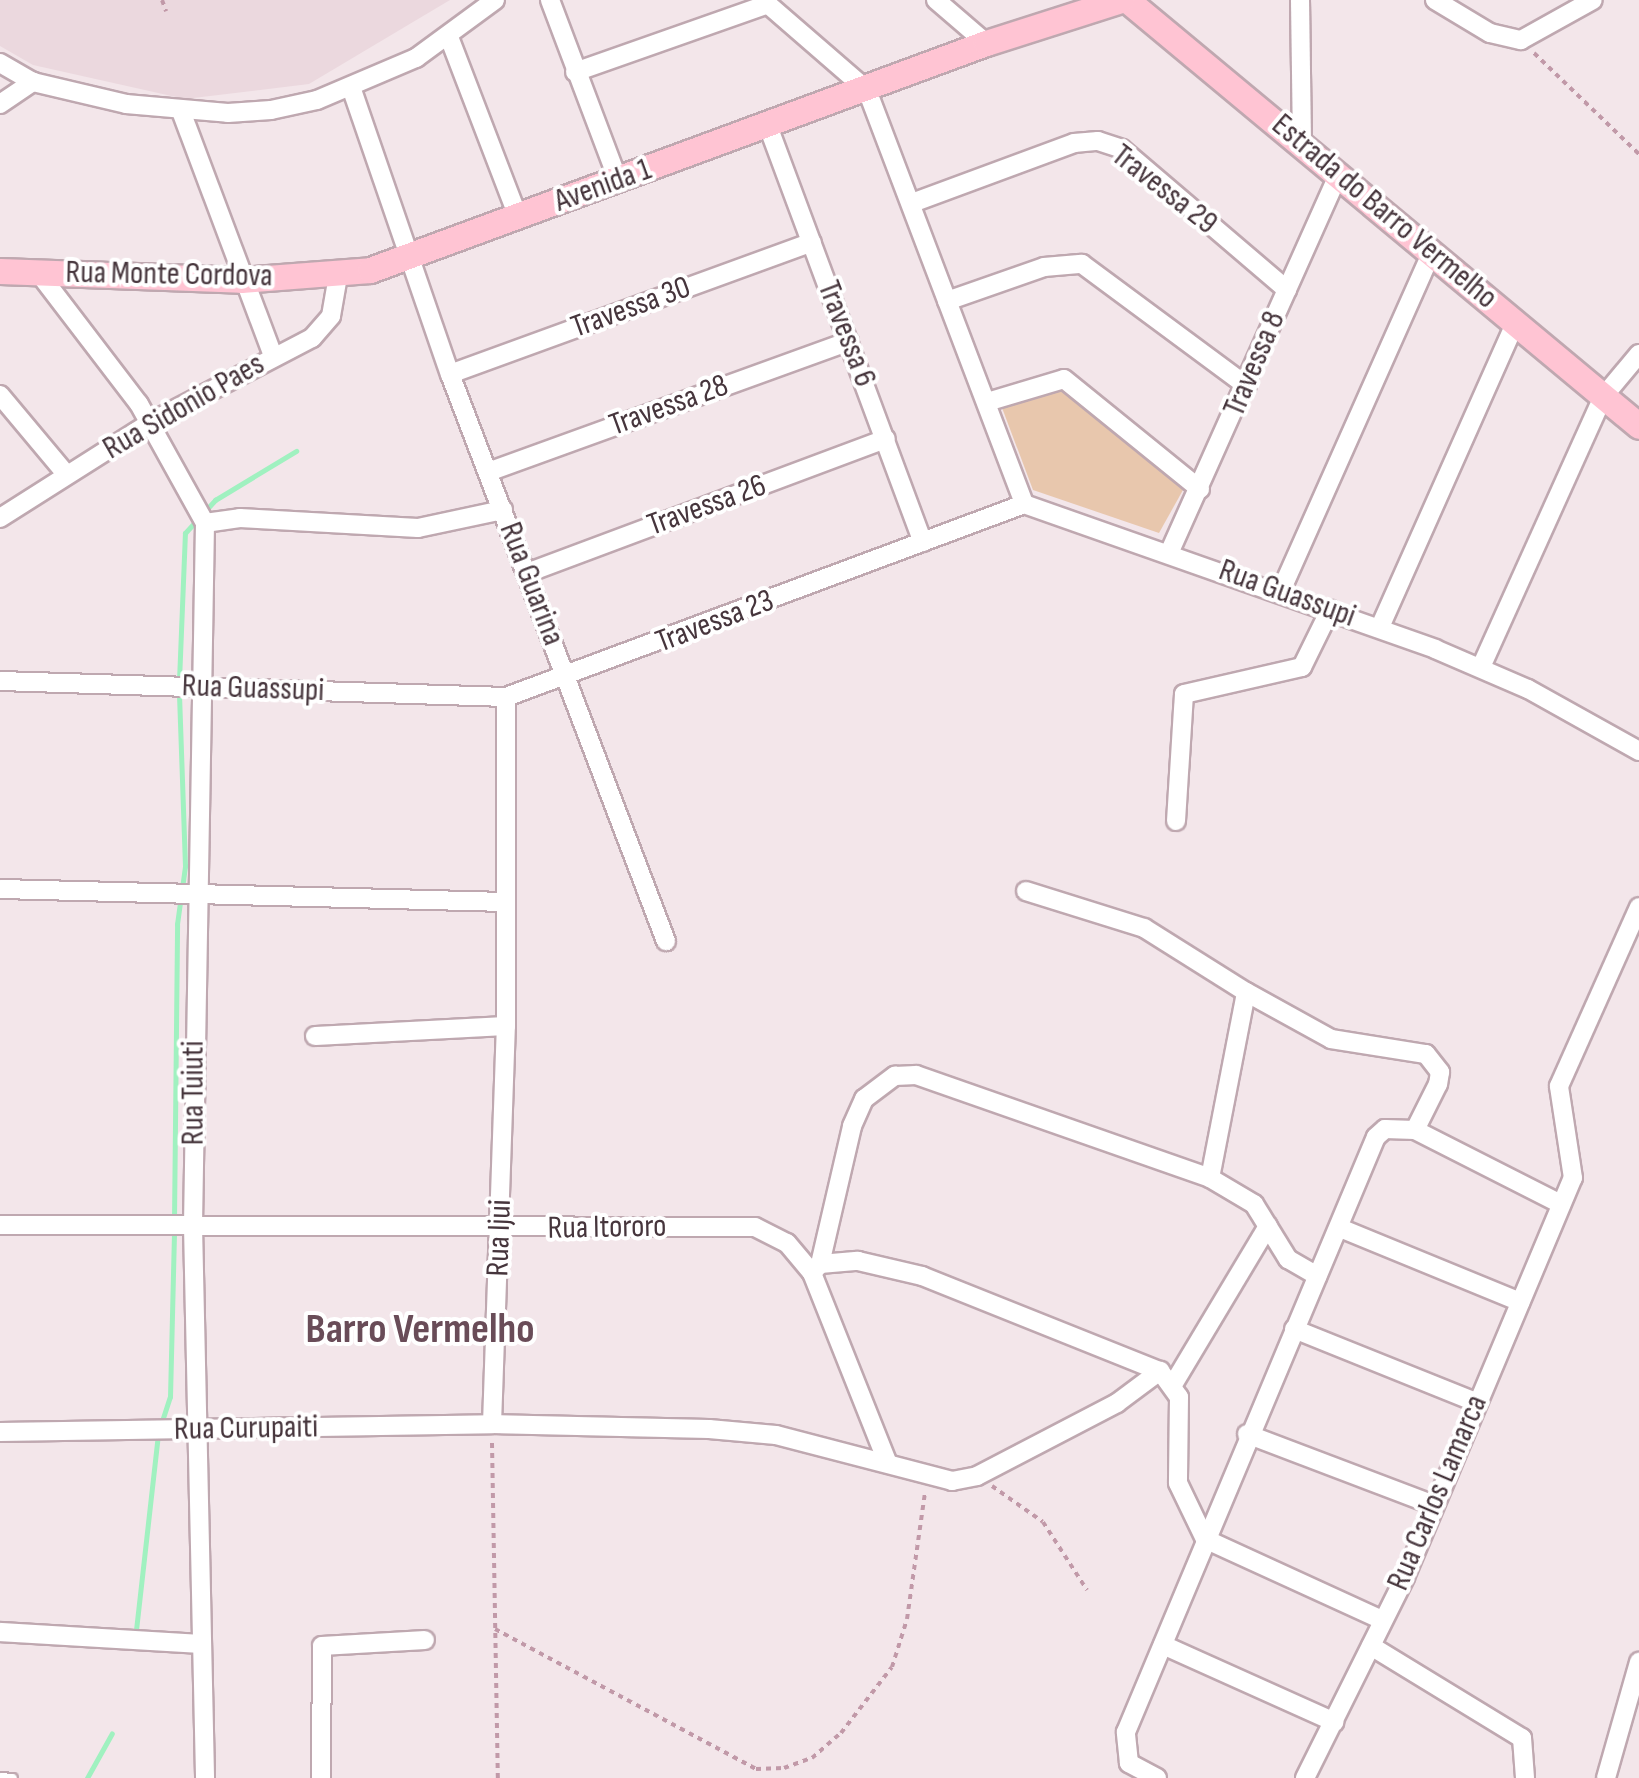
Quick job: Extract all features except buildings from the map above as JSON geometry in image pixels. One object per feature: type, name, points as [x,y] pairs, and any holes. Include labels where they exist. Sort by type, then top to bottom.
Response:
[{"type":"street","points":[[0,63],[34,82],[181,111],[271,110],[352,87],[449,37],[495,0]]},
{"type":"street","points":[[550,0],[618,180]]},
{"type":"street","points":[[936,0],[986,43]]},
{"type":"street","name":"Avenida 1","points":[[338,276],[408,259],[986,43],[1124,0]]},
{"type":"street","name":"Estrada do Barro Vermelho","points":[[1124,0],[1432,250],[1639,426]]},
{"type":"street","points":[[1300,0],[1302,144]]},
{"type":"street","points":[[1435,0],[1490,33],[1521,40],[1593,0]]},
{"type":"street","points":[[576,72],[765,2],[867,90],[1024,504],[924,542]]},
{"type":"street","points":[[449,37],[518,217]]},
{"type":"street","points":[[0,104],[34,82]]},
{"type":"street","points":[[352,87],[408,259],[502,510]]},
{"type":"street","points":[[181,111],[241,280],[273,356]]},
{"type":"street","name":"Travessa 6","points":[[768,126],[924,542]]},
{"type":"street","name":"Travessa 29","points":[[912,203],[1074,142],[1098,141],[1122,149],[1287,290]]},
{"type":"street","name":"Travessa 8","points":[[1170,550],[1247,386],[1338,176]]},
{"type":"street","name":"Travessa 30","points":[[450,374],[812,242]]},
{"type":"street","points":[[1280,593],[1432,250]]},
{"type":"street","points":[[948,302],[1044,268],[1082,264],[1247,386]]},
{"type":"street","name":"Rua Monte Cordova","points":[[2,272],[241,280],[338,276]]},
{"type":"street","points":[[38,272],[151,422],[201,516]]},
{"type":"street","name":"Rua Sidonio Paes","points":[[0,518],[151,422],[322,328],[338,276]]},
{"type":"street","points":[[1380,627],[1516,321]]},
{"type":"street","name":"Travessa 28","points":[[488,472],[849,340]]},
{"type":"street","points":[[1482,668],[1603,396],[1639,354]]},
{"type":"street","points":[[987,402],[1064,380],[1200,489]]},
{"type":"street","points":[[0,395],[67,475]]},
{"type":"street","name":"Travessa 26","points":[[527,573],[886,439]]},
{"type":"street","name":"Rua Guassupi","points":[[1024,504],[1170,550],[1380,627],[1482,668],[1639,750]]},
{"type":"street","name":"Rua Guarina","points":[[201,516],[418,528],[502,510],[666,940]]},
{"type":"street","name":"Rua Tuiuti","points":[[201,516],[183,896],[205,1778]]},
{"type":"street","name":"Travessa 23","points":[[506,698],[924,542]]},
{"type":"street","points":[[1176,821],[1184,694],[1302,668],[1330,610]]},
{"type":"street","name":"Rua Guassupi","points":[[0,681],[506,698]]},
{"type":"street","name":"Rua Ijui","points":[[492,1424],[506,1026],[506,698]]},
{"type":"street","points":[[1,888],[506,902]]},
{"type":"street","points":[[1026,891],[1144,928],[1331,1039],[1426,1054],[1440,1072],[1415,1130]]},
{"type":"street","name":"Rua Carlos Lamarca","points":[[1306,1778],[1434,1505],[1561,1204],[1574,1159],[1558,1110],[1559,1086],[1639,908]]},
{"type":"street","points":[[1210,1178],[1246,992]]},
{"type":"street","points":[[315,1036],[506,1026]]},
{"type":"street","points":[[1167,1377],[922,1276],[858,1261],[816,1269],[852,1126],[864,1099],[895,1076],[916,1075],[1210,1178],[1254,1204],[1288,1259],[1318,1276]]},
{"type":"street","points":[[1157,1778],[1129,1762],[1125,1749],[1247,1434],[1340,1228],[1376,1137],[1384,1129],[1415,1130],[1561,1204]]},
{"type":"street","name":"Rua Itororo","points":[[0,1226],[754,1227],[787,1243],[816,1269],[887,1462]]},
{"type":"street","points":[[963,1480],[1167,1377],[1268,1226]]},
{"type":"street","points":[[1340,1228],[1520,1302]]},
{"type":"street","points":[[1294,1329],[1476,1402]]},
{"type":"street","points":[[1167,1377],[1178,1483],[1204,1539],[1382,1620]]},
{"type":"street","name":"Rua Curupaiti","points":[[0,1432],[492,1424],[759,1434],[887,1462],[927,1478],[963,1480]]},
{"type":"street","points":[[1247,1434],[1434,1505]]},
{"type":"street","points":[[0,1632],[202,1644]]},
{"type":"street","points":[[321,1778],[322,1646],[425,1640]]},
{"type":"street","points":[[1163,1646],[1334,1722]]},
{"type":"street","points":[[1371,1646],[1522,1738],[1525,1778]]},
{"type":"street","points":[[1606,1778],[1639,1662]]},
{"type":"lane","points":[[0,1777],[12,1778]]},
{"type":"path","points":[[162,0],[166,12]]},
{"type":"path","points":[[1521,40],[1639,154]]},
{"type":"path","points":[[492,1424],[498,1778]]},
{"type":"path","points":[[495,1629],[756,1769],[784,1768],[812,1758],[841,1734],[892,1667],[907,1619],[927,1478]]},
{"type":"path","points":[[963,1480],[1005,1491],[1026,1506],[1062,1545],[1087,1590]]},
{"type":"shaded area","points":[[0,0],[450,0],[309,84],[185,99],[33,65],[0,46]]},
{"type":"shaded area","points":[[1062,388],[1183,490],[1159,533],[1033,490],[1001,405]]},
{"type":"waterway","points":[[179,681],[185,533],[215,500],[296,451]]},
{"type":"waterway","points":[[174,1220],[177,924],[185,866],[179,692]]},
{"type":"waterway","points":[[161,1424],[170,1397],[174,1231]]},
{"type":"waterway","points":[[136,1630],[158,1435]]},
{"type":"waterway","points":[[87,1778],[112,1733]]},
{"type":"district","name":"Barro Vermelho","points":[[420,1330]]}]
